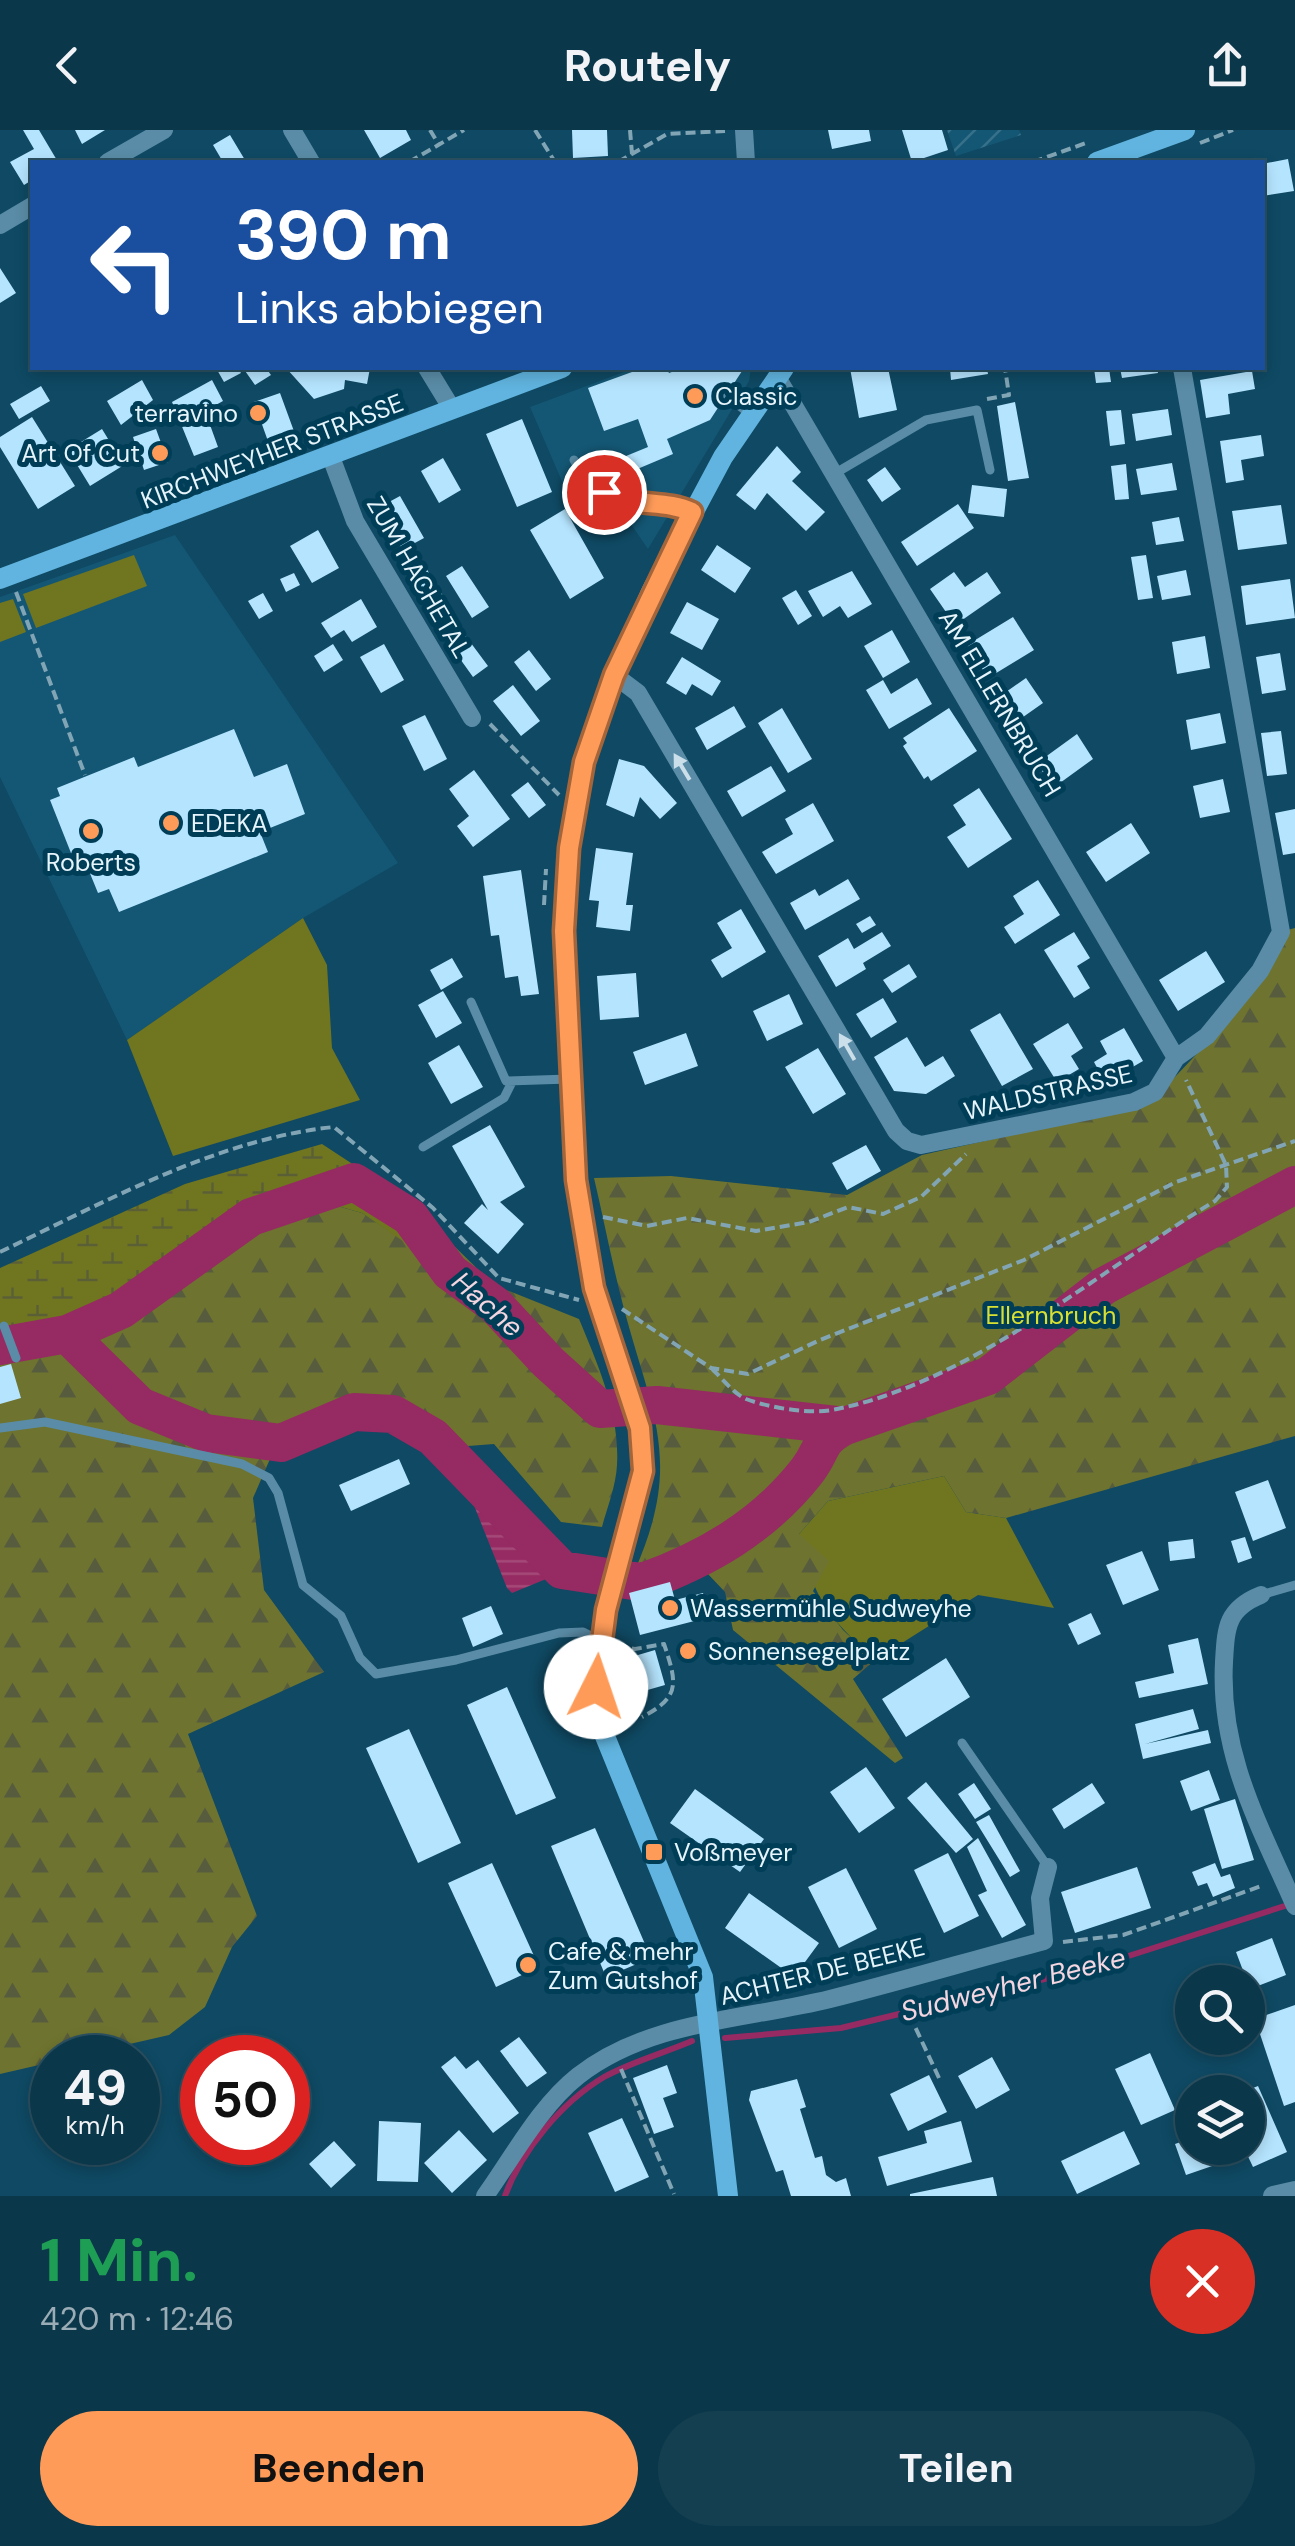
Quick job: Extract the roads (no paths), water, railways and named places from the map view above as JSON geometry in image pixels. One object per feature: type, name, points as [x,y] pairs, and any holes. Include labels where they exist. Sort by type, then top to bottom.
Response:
[{"type":"main road","points":[[1109,160],[1146,154],[1185,130]]},
{"type":"main road","name":"KIRCHWEYHER STRASSE","points":[[5,577],[557,370]]},
{"type":"main road","points":[[728,2196],[703,1976],[602,1729],[596,1687],[611,1586],[643,1471],[640,1428],[630,1388],[591,1301],[569,1080],[564,931],[571,828],[584,762],[614,675],[692,512],[778,371]]},
{"type":"street","points":[[112,160],[164,130]]},
{"type":"street","points":[[292,130],[310,160]]},
{"type":"street","points":[[744,130],[746,160]]},
{"type":"street","points":[[0,224],[30,207]]},
{"type":"street","points":[[428,370],[452,409]]},
{"type":"street","name":"WALDSTRASSE","points":[[614,675],[638,693],[896,1131],[907,1141],[922,1145],[980,1134],[1134,1102],[1155,1092],[1176,1058],[1207,1036],[1260,971],[1281,932],[1182,370]]},
{"type":"street","name":"AM ELLERNBRUCH","points":[[778,371],[834,474],[1176,1058]]},
{"type":"street","name":"ZUM HACHETAL","points":[[331,457],[355,522],[472,718]]},
{"type":"street","points":[[1261,1596],[1243,1602],[1227,1620],[1223,1690],[1228,1747],[1289,1876],[1295,1906]]},
{"type":"street","name":"ACHTER DE BEEKE","points":[[485,2196],[548,2107],[577,2077],[614,2052],[684,2026],[829,1999],[1044,1941],[1040,1898],[1048,1868]]},
{"type":"street","points":[[1273,2196],[1295,2191]]},
{"type":"lane","points":[[726,396],[752,416]]},
{"type":"lane","points":[[834,474],[926,420],[977,410],[990,470]]},
{"type":"lane","points":[[574,460],[586,482],[623,502],[680,506],[692,512]]},
{"type":"lane","points":[[471,1002],[506,1082],[569,1080]]},
{"type":"lane","points":[[423,1147],[504,1098],[512,1082]]},
{"type":"lane","points":[[4,1326],[16,1358]]},
{"type":"lane","points":[[0,1428],[45,1422],[242,1464],[269,1478],[278,1493],[303,1585],[341,1616],[360,1658],[376,1674],[456,1660],[559,1633],[583,1632],[600,1640]]},
{"type":"lane","points":[[1261,1596],[1295,1585]]},
{"type":"lane","points":[[962,1743],[1048,1868]]},
{"type":"waterway","name":"Hache","points":[[0,1346],[67,1334],[121,1310],[251,1217],[354,1182],[410,1217],[450,1272],[495,1305],[548,1362],[600,1409],[657,1405],[845,1426],[988,1376],[1104,1286],[1295,1185]]},
{"type":"waterway","points":[[67,1334],[140,1406],[206,1433],[281,1443],[354,1412],[393,1414],[433,1437],[562,1570],[633,1581],[643,1582],[690,1563],[753,1524],[790,1491],[825,1441],[845,1426]]},
{"type":"waterway","name":"Sudweyher Beeke","points":[[725,2038],[841,2028],[1094,1967],[1291,1904]]},
{"type":"waterway","name":"Sudweyher Beeke","points":[[505,2196],[532,2145],[588,2087],[614,2072],[692,2041]]},
{"type":"place","name":"Classic","points":[[695,396]]},
{"type":"place","name":"terravino","points":[[258,413]]},
{"type":"place","name":"Art Of Cut","points":[[160,453]]},
{"type":"place","name":"EDEKA","points":[[171,823]]},
{"type":"place","name":"Roberts","points":[[91,831]]},
{"type":"place","name":"Wassermühle Sudweyhe","points":[[670,1608]]},
{"type":"place","name":"Sonnensegelplatz","points":[[688,1651]]},
{"type":"place","name":"Voßmeyer","points":[[654,1852]]},
{"type":"place","name":"Cafe & mehr Zum Gutshof","points":[[528,1965]]},
{"type":"park label","name":"Ellernbruch","points":[[1051,1315]]}]
